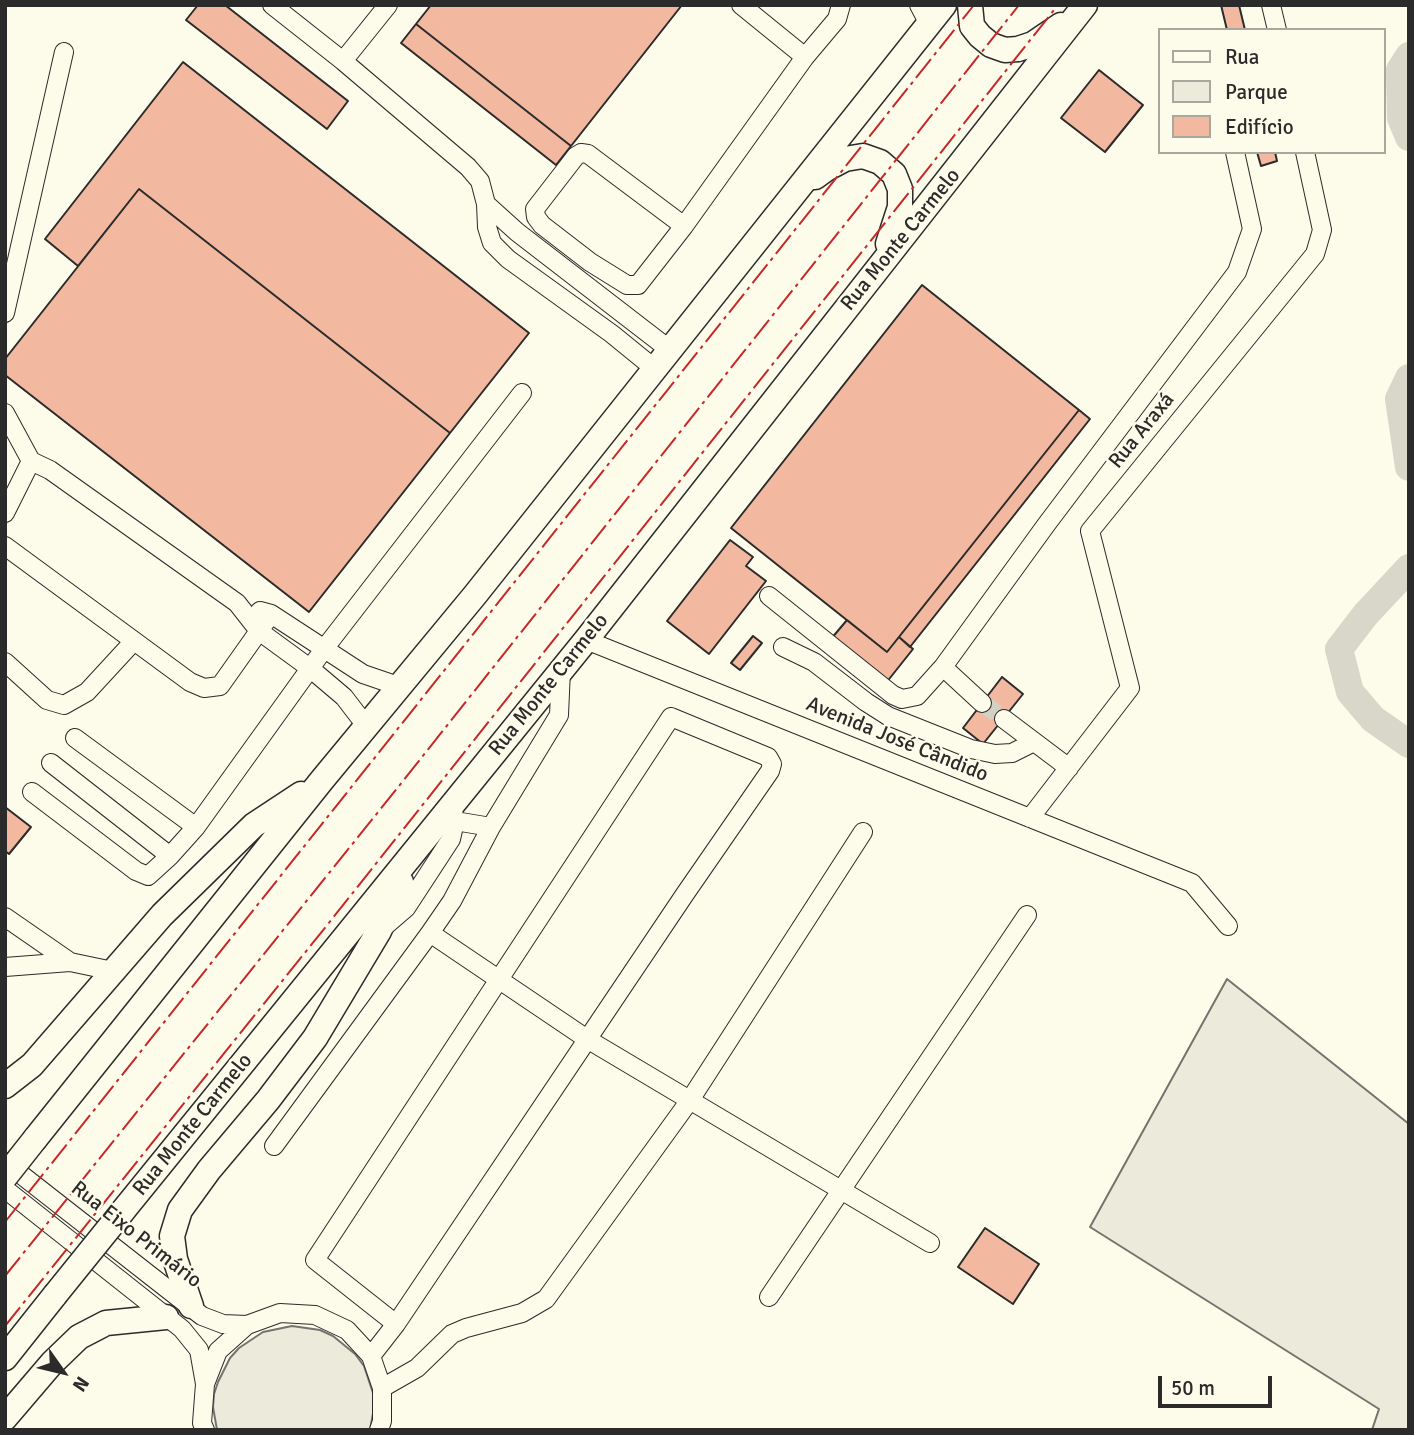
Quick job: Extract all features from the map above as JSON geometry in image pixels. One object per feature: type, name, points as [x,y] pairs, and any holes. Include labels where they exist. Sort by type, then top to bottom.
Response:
[{"type":"highway","points":[[970,5],[972,26],[980,36],[1005,50],[1032,44],[1049,34],[1084,5]]},
{"type":"highway","name":"Rua Monte Carmelo","points":[[5,1358],[412,855],[453,813],[561,670],[1084,5]]},
{"type":"highway","points":[[5,1177],[795,194],[930,11]]},
{"type":"highway","points":[[795,194],[826,169],[845,159],[863,156],[880,162],[894,174],[900,189],[900,207],[895,227],[873,273]]},
{"type":"highway","points":[[5,1086],[32,1065],[162,915],[254,825],[322,780]]},
{"type":"highway","points":[[191,1306],[175,1259],[172,1236],[180,1210],[315,1038],[379,932],[412,855]]},
{"type":"highway","points":[[5,1418],[52,1363],[79,1337],[106,1323],[166,1317]]},
{"type":"street","points":[[272,5],[468,167],[480,181],[495,224],[578,279],[663,359]]},
{"type":"street","points":[[343,61],[388,5]]},
{"type":"street","points":[[741,5],[805,57]]},
{"type":"street","points":[[684,226],[588,154],[576,156],[535,209],[536,217],[542,225],[590,262],[627,285],[638,285],[684,226],[805,57],[837,19],[841,5]]},
{"type":"street","points":[[1271,5],[1277,28]]},
{"type":"street","points":[[5,313],[64,52]]},
{"type":"street","points":[[769,596],[893,695],[902,699],[917,696],[943,667],[1046,525],[1237,272],[1252,229],[1235,154]]},
{"type":"street","name":"Rua Araxá","points":[[1069,768],[1130,688],[1090,531],[1315,254],[1322,230],[1305,154]]},
{"type":"street","points":[[495,224],[492,243],[508,259],[561,298],[663,359]]},
{"type":"street","points":[[561,298],[590,262]]},
{"type":"street","points":[[32,792],[136,871],[148,876],[196,827],[324,649],[522,393]]},
{"type":"street","points":[[5,414],[31,461],[50,470],[237,603],[259,631],[344,697],[367,727]]},
{"type":"street","points":[[5,513],[31,461]]},
{"type":"street","points":[[5,546],[190,682],[204,688],[220,686],[271,614]]},
{"type":"street","points":[[237,603],[271,614],[363,674],[401,687]]},
{"type":"street","name":"Avenida José Cândido","points":[[586,640],[1192,883],[1228,926]]},
{"type":"street","points":[[5,662],[47,700],[64,705],[87,692],[134,641]]},
{"type":"street","points":[[783,647],[814,662],[888,716],[971,750],[995,754],[1012,753],[1034,742]]},
{"type":"street","points":[[943,667],[982,703]]},
{"type":"street","points":[[274,1146],[452,901],[491,827],[559,715],[561,670]]},
{"type":"street","points":[[371,1356],[396,1324],[770,771],[772,764],[768,757],[671,717],[315,1260],[396,1324]]},
{"type":"street","points":[[1004,719],[1069,768],[1030,818]]},
{"type":"street","points":[[75,738],[196,827]]},
{"type":"street","points":[[51,763],[170,856]]},
{"type":"street","points":[[379,932],[406,908],[450,839],[453,813],[491,827]]},
{"type":"street","points":[[382,1388],[417,1368],[452,1334],[522,1312],[546,1299],[690,1100],[863,832]]},
{"type":"street","points":[[769,1297],[1027,915]]},
{"type":"street","points":[[5,917],[71,962]]},
{"type":"street","points":[[430,933],[587,1039],[930,1243]]},
{"type":"street","points":[[5,967],[71,962],[113,971]]},
{"type":"street","name":"Rua Eixo Primário","points":[[5,1162],[202,1315],[223,1324],[247,1325]]},
{"type":"street","points":[[5,1189],[181,1329],[199,1350],[205,1384],[202,1423],[205,1430]]},
{"type":"street","points":[[205,1384],[218,1351],[247,1325],[280,1313],[315,1315],[347,1330],[371,1356],[382,1388],[382,1421],[379,1430]]},
{"type":"green space","points":[[1227,979],[1409,1124],[1409,1430],[1372,1430],[1379,1409],[1090,1227]]},
{"type":"green space","points":[[292,1326],[320,1330],[333,1336],[355,1354],[364,1366],[373,1393],[374,1408],[370,1430],[217,1430],[214,1394],[230,1358],[239,1348],[263,1332]]},
{"type":"building","points":[[198,5],[225,5],[348,101],[327,129],[186,20]]},
{"type":"building","points":[[431,5],[682,5],[571,146],[416,24]]},
{"type":"building","points":[[1221,5],[1239,5],[1245,28],[1227,28]]},
{"type":"building","points":[[416,24],[571,146],[556,165],[401,43]]},
{"type":"building","points":[[183,62],[529,333],[450,433],[139,189],[78,266],[45,239]]},
{"type":"building","points":[[1099,70],[1143,105],[1105,152],[1061,118]]},
{"type":"building","points":[[1258,154],[1275,154],[1277,161],[1261,166]]},
{"type":"building","points":[[139,189],[450,433],[309,612],[5,375],[5,359]]},
{"type":"building","points":[[922,285],[1079,410],[887,652],[731,528]]},
{"type":"building","points":[[1079,410],[1090,419],[910,647],[899,637]]},
{"type":"building","points":[[730,540],[753,557],[746,566],[766,581],[709,654],[667,621]]},
{"type":"building","points":[[847,620],[887,652],[899,637],[913,649],[886,683],[831,639]]},
{"type":"building","points":[[753,636],[762,643],[740,670],[731,663]]},
{"type":"building","points":[[1002,677],[1023,694],[983,744],[963,728]]},
{"type":"building","points":[[5,807],[31,827],[9,854],[5,851]]},
{"type":"building","points":[[985,1228],[1039,1264],[1013,1304],[958,1267]]},
{"type":"waterway","points":[[1409,56],[1400,70],[1401,118],[1409,137]]},
{"type":"waterway","points":[[1409,378],[1399,399],[1409,467]]},
{"type":"waterway","points":[[1409,568],[1366,614],[1339,649],[1350,692],[1373,719],[1409,744]]},
{"type":"tunnel","points":[[982,703],[1004,719]]},
{"type":"power","points":[[5,1222],[974,5]]},
{"type":"power","points":[[5,1276],[399,786],[1019,5]]},
{"type":"power","points":[[5,1326],[1058,5]]}]
